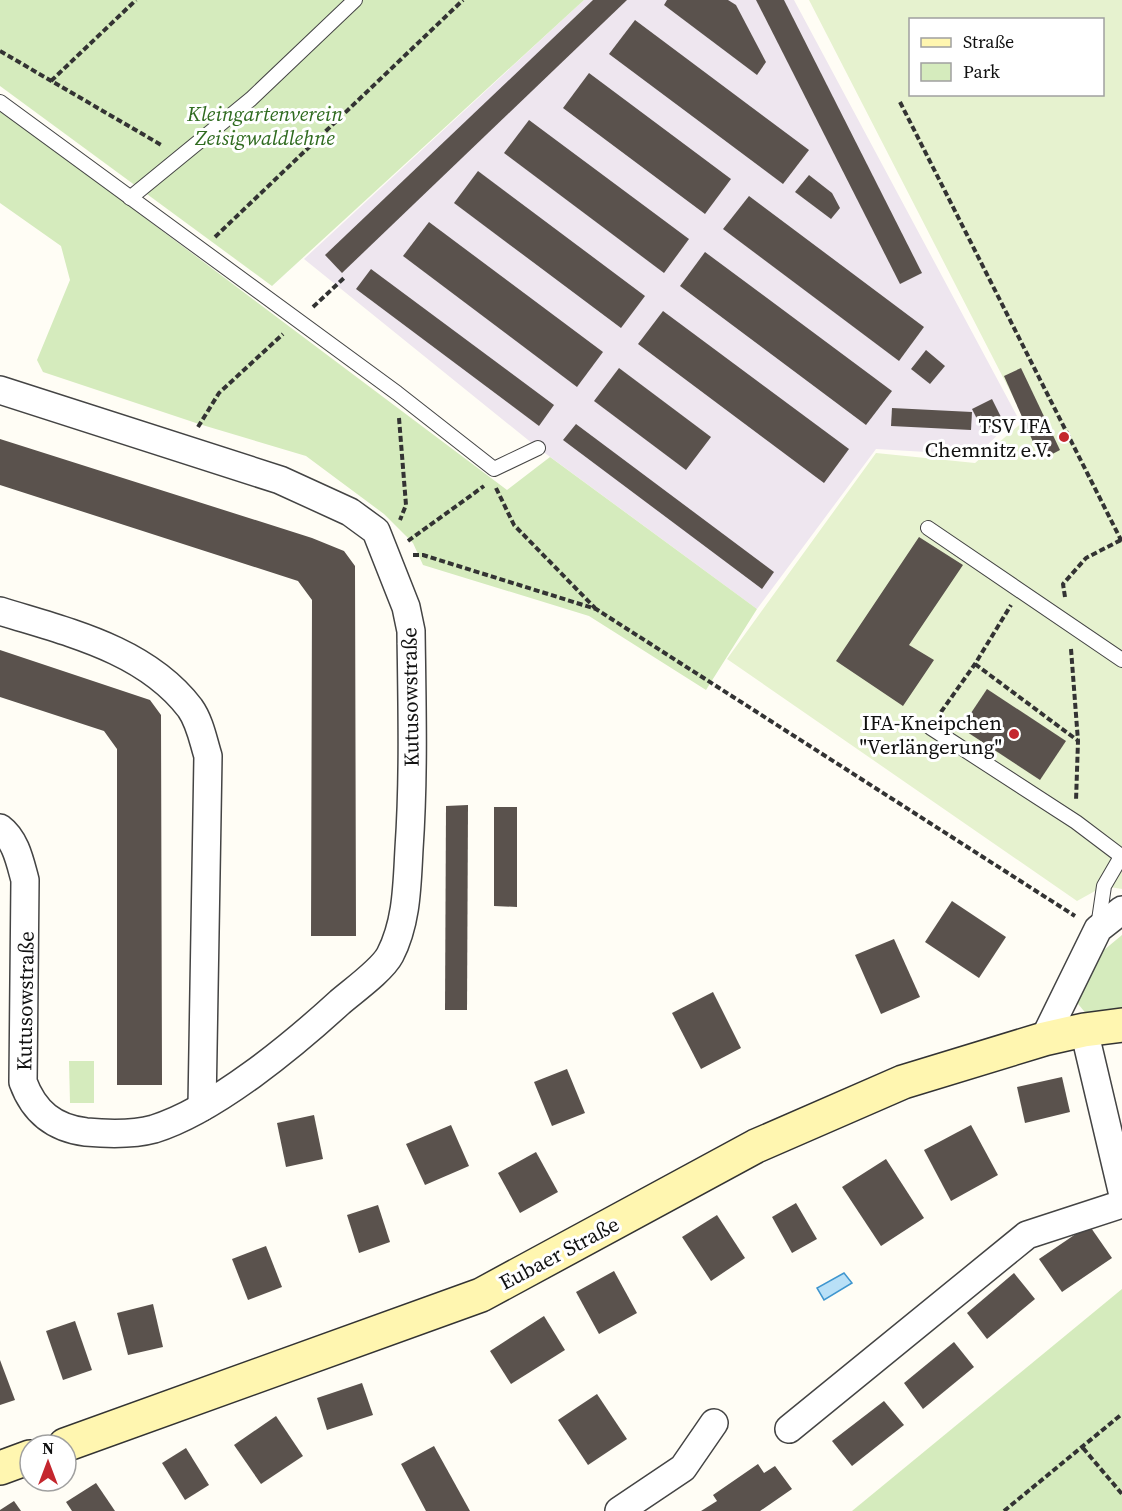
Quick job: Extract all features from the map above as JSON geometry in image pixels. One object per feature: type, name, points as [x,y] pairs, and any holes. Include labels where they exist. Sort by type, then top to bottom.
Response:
[{"type":"street","name":"Kutusowstraße","points":[[0,390],[280,480],[350,512],[376,531],[388,556],[406,607],[411,631],[412,795],[406,904],[400,931],[389,958],[297,1042],[202,1107],[153,1129],[114,1134],[75,1131],[41,1115],[29,1099],[23,1082],[25,880],[17,851],[7,833],[0,828]]},
{"type":"street","points":[[0,611],[94,641],[153,670],[190,709],[201,731],[208,756],[202,1107]]},
{"type":"street","points":[[1044,1040],[1098,929],[1122,910]]},
{"type":"street","name":"Eubaer Straße","points":[[78,1440],[482,1294],[756,1146],[903,1082],[1044,1040],[1084,1030],[1122,1025]]},
{"type":"street","points":[[1084,1030],[1122,1191]]},
{"type":"street","points":[[789,1429],[1027,1235],[1122,1204]]},
{"type":"street","points":[[619,1511],[683,1468],[714,1423]]},
{"type":"street","points":[[0,1468],[18,1462]]},
{"type":"lane","points":[[130,198],[251,99],[355,0]]},
{"type":"lane","points":[[0,102],[397,393],[494,469],[538,448]]},
{"type":"lane","points":[[928,528],[1122,660]]},
{"type":"lane","points":[[931,728],[1076,822],[1122,855],[1104,886],[1098,929]]},
{"type":"path","points":[[51,81],[136,0]]},
{"type":"path","points":[[202,250],[463,0]]},
{"type":"path","points":[[0,51],[181,156]]},
{"type":"path","points":[[900,102],[1122,541],[1086,558],[1063,584],[1069,625],[1078,741],[1076,822]]},
{"type":"path","points":[[191,451],[199,424],[219,393],[344,278]]},
{"type":"path","points":[[388,556],[406,505],[397,393]]},
{"type":"path","points":[[388,556],[493,480],[514,525],[596,609],[1098,929]]},
{"type":"path","points":[[388,556],[423,555],[596,609]]},
{"type":"path","points":[[931,728],[975,664],[1020,590]]},
{"type":"path","points":[[975,664],[1078,741]]},
{"type":"path","points":[[1004,1511],[1122,1414]]},
{"type":"path","points":[[1083,1448],[1122,1494]]},
{"type":"shaded area","points":[[584,0],[794,0],[1017,416],[977,455],[876,449],[757,609],[538,448],[304,259]]},
{"type":"green space","name":"Kleingartenverein Zeisigwaldlehne","points":[[0,0],[584,0],[272,286],[0,86]]},
{"type":"green space","name":"TSV IFA Chemnitz e.V.","points":[[809,0],[1122,0],[1122,889],[1104,886],[1077,901],[727,659],[876,453],[975,463],[1025,420]]},
{"type":"green space","points":[[0,109],[507,490],[550,457],[757,609],[706,690],[589,616],[423,565],[413,543],[384,514],[306,456],[199,424],[43,372],[37,360],[70,280],[61,246],[0,203]]},
{"type":"green space","points":[[1122,935],[1122,1018],[1093,1022],[1074,999],[1098,955]]},
{"type":"green space","points":[[69,1061],[94,1061],[94,1103],[70,1103]]},
{"type":"green space","points":[[1122,1289],[1122,1511],[852,1511]]},
{"type":"water","points":[[844,1273],[852,1283],[824,1300],[817,1288]]},
{"type":"building","points":[[593,0],[627,0],[342,273],[325,255]]},
{"type":"building","points":[[667,0],[728,0],[736,5],[766,62],[757,75],[664,5]]},
{"type":"building","points":[[756,0],[784,0],[922,273],[900,284]]},
{"type":"building","points":[[635,20],[809,150],[783,184],[609,54]]},
{"type":"building","points":[[589,73],[731,179],[705,214],[563,108]]},
{"type":"building","points":[[529,120],[689,239],[664,273],[504,153]]},
{"type":"building","points":[[478,171],[645,296],[621,328],[454,203]]},
{"type":"building","points":[[809,175],[832,193],[840,208],[831,219],[795,192]]},
{"type":"building","points":[[749,196],[924,327],[899,361],[723,229]]},
{"type":"building","points":[[429,222],[603,352],[577,387],[403,256]]},
{"type":"building","points":[[705,252],[892,391],[866,425],[680,286]]},
{"type":"building","points":[[371,269],[554,405],[539,426],[356,289]]},
{"type":"building","points":[[663,311],[849,449],[824,483],[638,344]]},
{"type":"building","points":[[926,350],[945,366],[930,384],[911,369]]},
{"type":"building","points":[[619,368],[711,437],[686,470],[594,401]]},
{"type":"building","points":[[1021,368],[1060,450],[1041,460],[1004,376]]},
{"type":"building","points":[[992,399],[1004,423],[984,433],[972,409]]},
{"type":"building","points":[[892,408],[972,412],[971,430],[891,426]]},
{"type":"building","points":[[576,424],[774,572],[762,589],[563,440]]},
{"type":"building","points":[[0,439],[312,538],[344,551],[355,566],[356,936],[311,936],[312,600],[298,581],[0,485]]},
{"type":"building","points":[[919,537],[963,565],[909,645],[934,660],[903,706],[836,661]]},
{"type":"building","points":[[0,650],[150,700],[161,715],[162,1085],[117,1085],[117,749],[104,731],[0,697]]},
{"type":"building","name":"IFA-Kneipchen \"Verlängerung\"","points":[[987,689],[1066,741],[1040,780],[961,728]]},
{"type":"building","points":[[468,805],[467,1010],[445,1010],[446,806]]},
{"type":"building","points":[[494,807],[517,807],[517,907],[494,906]]},
{"type":"building","points":[[952,901],[1006,937],[979,978],[925,942]]},
{"type":"building","points":[[894,939],[920,997],[881,1014],[855,955]]},
{"type":"building","points":[[713,992],[741,1048],[701,1069],[672,1013]]},
{"type":"building","points":[[567,1069],[585,1113],[552,1126],[534,1082]]},
{"type":"building","points":[[1062,1077],[1070,1112],[1025,1123],[1017,1087]]},
{"type":"building","points":[[314,1115],[323,1159],[286,1167],[277,1123]]},
{"type":"building","points":[[451,1125],[469,1166],[425,1185],[406,1144]]},
{"type":"building","points":[[971,1125],[998,1175],[951,1201],[924,1150]]},
{"type":"building","points":[[536,1152],[558,1192],[520,1213],[498,1173]]},
{"type":"building","points":[[886,1159],[924,1218],[881,1246],[842,1187]]},
{"type":"building","points":[[796,1203],[817,1239],[792,1253],[772,1217]]},
{"type":"building","points":[[378,1205],[390,1242],[359,1253],[347,1215]]},
{"type":"building","points":[[717,1215],[745,1258],[711,1281],[682,1237]]},
{"type":"building","points":[[1089,1225],[1112,1258],[1062,1292],[1039,1259]]},
{"type":"building","points":[[266,1246],[282,1287],[248,1300],[232,1259]]},
{"type":"building","points":[[614,1271],[637,1313],[599,1334],[576,1292]]},
{"type":"building","points":[[1014,1273],[1035,1299],[987,1339],[967,1313]]},
{"type":"building","points":[[153,1304],[163,1347],[128,1355],[117,1313]]},
{"type":"building","points":[[544,1316],[565,1350],[511,1384],[490,1351]]},
{"type":"building","points":[[75,1321],[92,1370],[63,1380],[46,1331]]},
{"type":"building","points":[[954,1342],[974,1367],[923,1409],[904,1383]]},
{"type":"building","points":[[0,1360],[15,1400],[0,1405]]},
{"type":"building","points":[[362,1383],[373,1415],[327,1430],[317,1398]]},
{"type":"building","points":[[597,1394],[627,1439],[588,1465],[558,1420]]},
{"type":"building","points":[[884,1401],[904,1425],[852,1466],[832,1441]]},
{"type":"building","points":[[276,1416],[303,1456],[261,1484],[234,1445]]},
{"type":"building","points":[[434,1446],[470,1511],[426,1511],[401,1464]]},
{"type":"building","points":[[186,1448],[209,1485],[185,1500],[162,1463]]},
{"type":"building","points":[[758,1464],[764,1473],[775,1466],[792,1489],[760,1511],[701,1511],[717,1501],[713,1495]]},
{"type":"building","points":[[96,1483],[115,1511],[72,1511],[66,1502]]},
{"type":"building","points":[[14,1501],[21,1511],[0,1511],[0,1510]]},
{"type":"place","name":"TSV IFA Chemnitz e.V.","points":[[1064,437]]},
{"type":"place","name":"IFA-Kneipchen \"Verlängerung\"","points":[[1014,734]]}]
